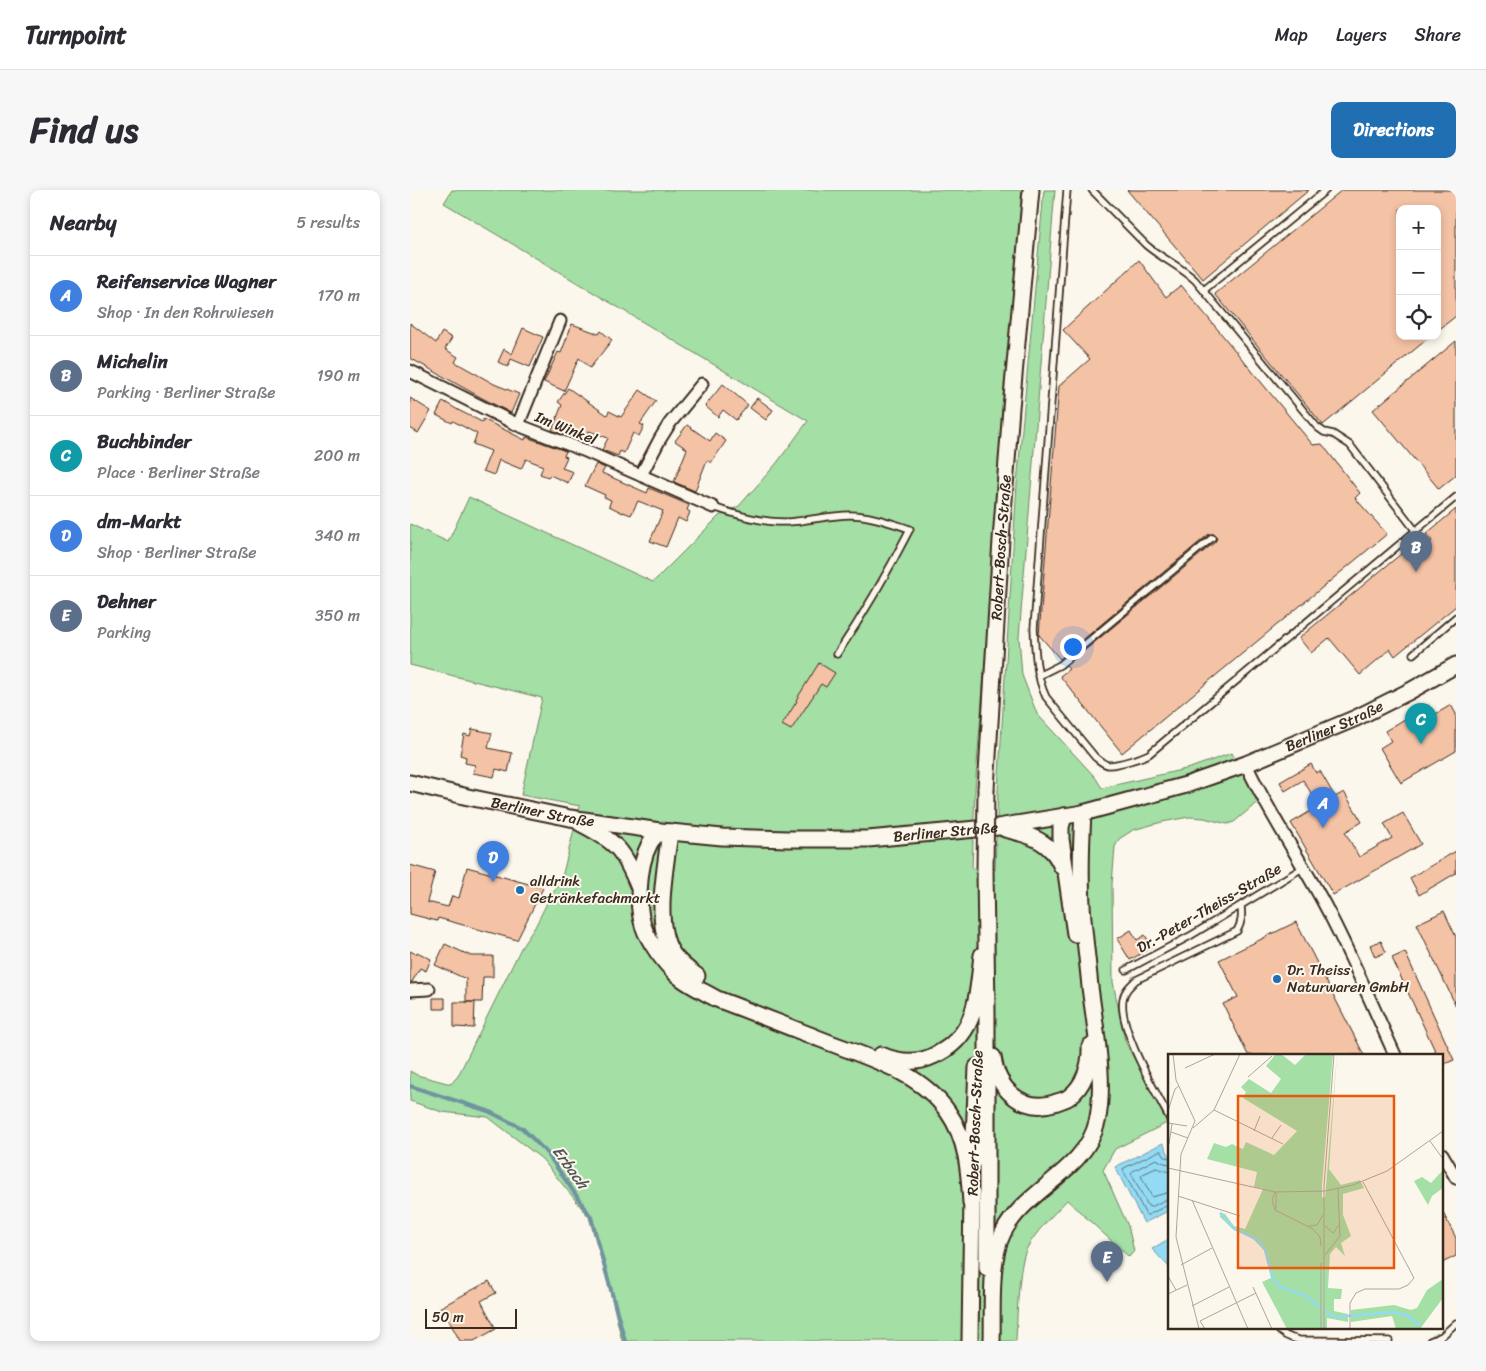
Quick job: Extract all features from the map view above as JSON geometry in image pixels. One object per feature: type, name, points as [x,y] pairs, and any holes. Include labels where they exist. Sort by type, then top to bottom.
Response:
[{"type":"main road","name":"Robert-Bosch-Straße","points":[[990,1341],[986,1147],[986,789],[1001,540],[1031,190]]},
{"type":"main road","name":"Berliner Straße","points":[[410,783],[468,798],[570,818],[665,832],[722,837],[830,840],[868,839],[998,827],[1083,814],[1186,785],[1246,764],[1356,718],[1456,665]]},
{"type":"main road","points":[[990,1341],[996,1257],[1002,1234],[1010,1220],[1071,1164],[1089,1144],[1097,1123],[1100,1102],[1100,1070],[1083,918],[1083,814]]},
{"type":"main road","points":[[987,1014],[995,1070],[1001,1084],[1014,1097],[1030,1104],[1048,1104],[1068,1098],[1080,1086],[1089,1068],[1090,1049],[1061,839],[1061,827],[1064,816]]},
{"type":"main road","points":[[570,818],[595,830],[613,842],[623,854],[639,888]]},
{"type":"main road","points":[[998,827],[1026,834],[1040,841],[1052,851],[1065,872]]},
{"type":"main road","points":[[665,832],[650,842],[644,859],[639,888],[641,917],[645,932],[658,954],[676,974],[717,999],[877,1057]]},
{"type":"main road","points":[[665,832],[663,928],[671,951],[683,966],[718,990],[894,1064],[934,1094],[948,1112],[959,1131],[969,1170],[971,1203]]},
{"type":"main road","name":"Robert-Bosch-Straße","points":[[970,1341],[971,1203],[985,906]]},
{"type":"main road","points":[[894,1064],[929,1058],[945,1051],[964,1034],[974,1010],[982,955]]},
{"type":"street","points":[[518,425],[560,321]]},
{"type":"street","name":"Im Winkel","points":[[410,371],[518,425],[641,475],[713,507]]},
{"type":"street","points":[[641,475],[670,423],[702,384]]},
{"type":"street","points":[[1246,764],[1258,790],[1332,917],[1395,1054]]},
{"type":"street","points":[[410,990],[429,989]]},
{"type":"street","points":[[1444,1157],[1456,1178]]},
{"type":"lane","points":[[1068,190],[1034,628],[1038,676],[1041,688],[1046,697],[1095,757],[1109,765],[1141,758],[1158,748],[1456,497]]},
{"type":"lane","points":[[1092,190],[1146,245],[1189,274],[1317,427],[1324,432],[1333,434],[1350,445],[1415,530]]},
{"type":"lane","points":[[1204,290],[1326,190]]},
{"type":"lane","points":[[713,507],[763,521],[788,522],[852,514],[875,518],[910,529],[865,613],[838,654]]},
{"type":"lane","points":[[1038,676],[1060,665],[1212,538]]},
{"type":"lane","points":[[1413,654],[1456,618]]},
{"type":"lane","name":"Dr.-Peter-Theiss-Straße","points":[[1126,970],[1190,936],[1304,867]]},
{"type":"lane","points":[[1168,1115],[1130,1040],[1122,1005],[1123,997],[1136,980],[1237,930],[1241,924],[1241,906]]},
{"type":"lane","points":[[1430,1341],[1442,1336],[1456,1323]]},
{"type":"lane","points":[[1277,1328],[1281,1334],[1299,1340],[1389,1341]]},
{"type":"green space","points":[[452,190],[1022,190],[975,789],[972,869],[995,870],[998,790],[1017,483],[1044,190],[1055,190],[1019,637],[1022,675],[1037,714],[1095,777],[1102,788],[1190,768],[1232,753],[1258,802],[1234,822],[1227,824],[1204,818],[1189,817],[1162,822],[1133,830],[1119,839],[1115,847],[1112,884],[1113,982],[1125,1041],[1167,1123],[1115,1149],[1103,1170],[1128,1226],[1134,1251],[1129,1257],[1067,1200],[1036,1235],[1024,1256],[1018,1293],[1016,1341],[622,1341],[589,1217],[542,1159],[488,1117],[442,1112],[410,1101],[410,1071],[417,1075],[451,1084],[458,1076],[521,948],[561,881],[580,806],[521,795],[542,698],[410,665],[410,524],[448,542],[469,497],[653,582],[719,516],[739,506],[776,464],[808,421],[444,203]]},
{"type":"water","points":[[1163,1143],[1168,1153],[1168,1211],[1144,1223],[1115,1167]]},
{"type":"water","points":[[1168,1239],[1168,1266],[1152,1249]]},
{"type":"building","points":[[1127,190],[1309,190],[1203,279]]},
{"type":"building","points":[[1342,190],[1456,190],[1456,316],[1441,328],[1441,205],[1396,205],[1396,340],[1426,340],[1323,425],[1215,294]]},
{"type":"building","points":[[1139,260],[1166,297],[1181,285],[1313,445],[1322,444],[1360,493],[1355,498],[1387,534],[1122,753],[1060,676],[1069,669],[1066,666],[1215,542],[1217,538],[1214,534],[1209,534],[1060,659],[1039,635],[1059,386],[1090,359],[1063,330]]},
{"type":"building","points":[[410,323],[436,343],[442,332],[452,338],[445,349],[458,357],[455,362],[494,384],[519,394],[511,413],[410,358]]},
{"type":"building","points":[[572,324],[599,334],[601,331],[612,340],[590,368],[579,358],[564,391],[544,382],[558,352],[561,353]]},
{"type":"building","points":[[523,328],[543,337],[530,367],[511,359],[508,367],[498,362],[504,349],[512,354]]},
{"type":"building","points":[[1456,341],[1456,475],[1439,489],[1373,410]]},
{"type":"building","points":[[723,384],[748,405],[736,420],[723,410],[718,417],[705,406]]},
{"type":"building","points":[[568,388],[607,415],[609,411],[621,417],[640,390],[656,401],[640,424],[644,426],[639,436],[633,433],[624,453],[620,451],[618,456],[602,450],[608,438],[589,431],[588,435],[583,433],[580,441],[552,430],[562,405],[558,402]]},
{"type":"building","points":[[410,398],[431,411],[418,433],[410,428]]},
{"type":"building","points":[[757,398],[773,410],[766,420],[750,408]]},
{"type":"building","points":[[443,401],[482,422],[483,419],[525,440],[526,437],[566,451],[564,456],[567,457],[562,468],[573,472],[568,483],[550,475],[548,477],[540,474],[543,466],[526,459],[521,469],[499,460],[494,475],[483,471],[491,451],[473,444],[477,434],[453,421],[452,423],[436,415]]},
{"type":"building","points":[[687,425],[710,441],[715,433],[726,441],[711,463],[707,460],[695,491],[674,482],[687,449],[675,441]]},
{"type":"building","points":[[596,464],[605,468],[602,473],[647,493],[649,488],[689,505],[687,510],[690,512],[686,522],[678,518],[666,547],[650,541],[663,511],[638,501],[631,515],[623,513],[609,506],[611,500],[604,497],[605,495],[585,486]]},
{"type":"building","points":[[1456,509],[1456,606],[1395,656],[1390,649],[1360,675],[1329,638],[1311,653],[1299,638],[1407,549],[1414,557],[1432,541],[1426,534]]},
{"type":"building","points":[[819,663],[835,673],[826,687],[821,684],[791,730],[782,725]]},
{"type":"building","points":[[1428,705],[1434,715],[1451,705],[1456,714],[1456,751],[1401,783],[1380,748],[1391,741],[1385,731]]},
{"type":"building","points":[[472,729],[492,733],[488,748],[512,753],[508,772],[496,769],[494,777],[473,773],[475,765],[465,763],[466,757],[460,755],[464,734],[470,736]]},
{"type":"building","points":[[1311,764],[1316,773],[1320,771],[1335,797],[1344,792],[1362,822],[1345,832],[1359,857],[1392,838],[1384,824],[1403,813],[1421,844],[1333,895],[1291,823],[1319,806],[1303,780],[1285,791],[1280,782]]},
{"type":"building","points":[[1456,851],[1456,873],[1419,895],[1410,878]]},
{"type":"building","points":[[410,865],[435,872],[427,902],[448,907],[452,896],[459,898],[467,867],[543,888],[517,940],[438,918],[437,921],[410,914]]},
{"type":"building","points":[[1444,911],[1456,937],[1456,1006],[1417,924]]},
{"type":"building","name":"Dr. Theiss Naturwaren GmbH","points":[[1296,922],[1363,1054],[1248,1054],[1223,1004],[1238,997],[1219,960]]},
{"type":"building","points":[[1131,930],[1137,940],[1145,935],[1152,947],[1130,960],[1117,939]]},
{"type":"building","points":[[1381,941],[1386,952],[1375,957],[1370,945]]},
{"type":"building","points":[[445,944],[471,956],[493,956],[493,977],[483,977],[482,1002],[466,1002],[466,979],[435,965]]},
{"type":"building","points":[[410,951],[416,954],[417,952],[431,959],[426,971],[420,968],[412,982],[410,982]]},
{"type":"building","points":[[1405,952],[1454,1060],[1444,1064],[1444,1054],[1437,1054],[1392,958]]},
{"type":"building","points":[[433,998],[445,998],[445,1009],[433,1009]]},
{"type":"building","points":[[454,1002],[475,1002],[474,1028],[454,1027]]},
{"type":"building","points":[[1444,1215],[1456,1238],[1456,1256],[1444,1262]]},
{"type":"building","points":[[489,1281],[496,1293],[481,1301],[496,1329],[474,1341],[460,1341],[448,1319],[445,1320],[439,1308]]},
{"type":"waterway","name":"Erbach","points":[[410,1086],[488,1111],[522,1128],[547,1153],[591,1217],[625,1341]]},
{"type":"place","name":"Michelin","points":[[1416,572]]},
{"type":"place","name":"Buchbinder","points":[[1421,744]]},
{"type":"place","name":"Reifenservice Wagner","points":[[1323,828]]},
{"type":"place","name":"dm-Markt","points":[[493,882]]},
{"type":"place","name":"alldrink Getränkefachmarkt","points":[[520,890]]},
{"type":"place","name":"Dr. Theiss Naturwaren GmbH","points":[[1277,979]]},
{"type":"place","name":"Dehner","points":[[1107,1282]]}]
